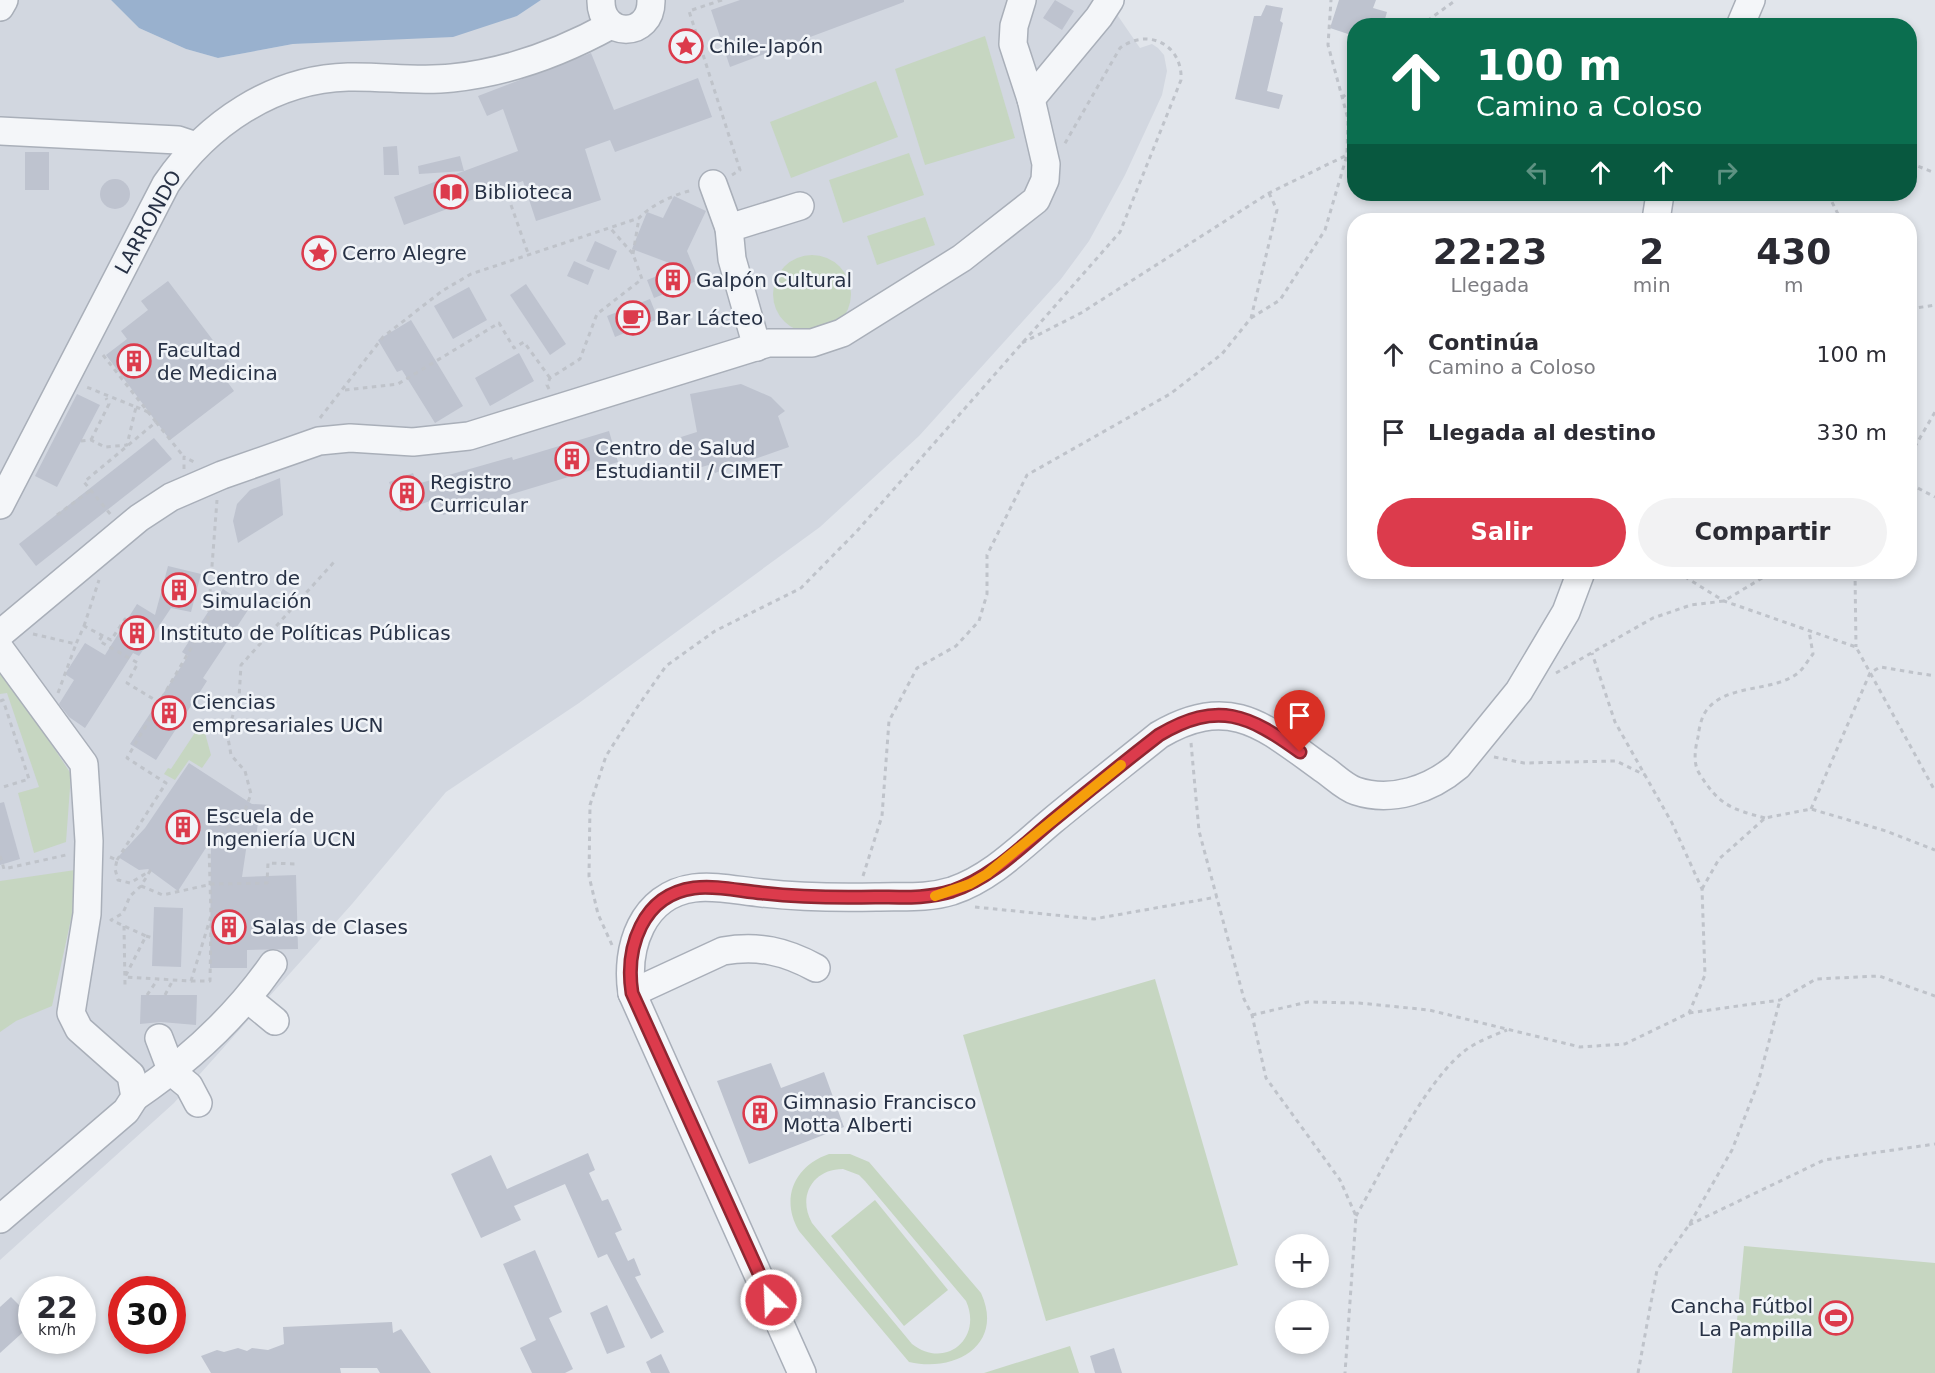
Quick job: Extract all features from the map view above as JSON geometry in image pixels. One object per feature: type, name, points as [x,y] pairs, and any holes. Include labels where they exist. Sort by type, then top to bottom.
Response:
[{"type":"street","points":[[0,7],[4,0]]},
{"type":"street","points":[[601,0],[601,10],[611,25],[627,30],[641,25],[648,17],[651,0]]},
{"type":"street","points":[[135,1097],[131,1075],[79,1029],[72,1019],[71,1006],[103,928],[89,841],[86,772],[80,756],[46,710],[3,637],[85,562],[124,530],[171,497],[222,475],[319,441],[350,438],[390,441],[438,440],[469,436],[756,347],[779,342],[812,343],[842,333],[962,258],[1028,209],[1042,190],[1046,172],[1031,99],[1013,45],[1014,26],[1022,0]]},
{"type":"street","points":[[1031,99],[1099,17],[1110,0]]},
{"type":"street","points":[[1743,18],[1751,0]]},
{"type":"street","name":"LARRONDO","points":[[0,505],[166,184],[196,146],[245,107],[284,90],[346,77],[428,80],[480,74],[534,60],[611,25]]},
{"type":"street","points":[[0,131],[178,140],[196,146]]},
{"type":"street","points":[[713,184],[729,228],[732,259],[756,347]]},
{"type":"street","points":[[729,228],[800,206]]},
{"type":"street","points":[[802,1373],[632,993],[631,950],[647,914],[671,895],[704,888],[786,896],[857,898],[916,898],[953,891],[1002,864],[1159,735],[1189,720],[1212,716],[1234,717],[1263,726],[1354,790],[1379,795],[1406,793],[1434,783],[1458,766],[1519,691],[1566,612],[1578,579]]},
{"type":"street","points":[[632,993],[723,951],[738,949],[782,952],[816,968]]},
{"type":"street","points":[[0,1219],[126,1112],[135,1097],[172,1072],[248,999],[273,964]]},
{"type":"street","points":[[248,999],[275,1021]]},
{"type":"street","points":[[159,1038],[172,1072],[189,1086],[198,1103]]},
{"type":"path","points":[[314,425],[384,337],[442,291],[471,274],[639,218],[645,212],[683,192],[713,184],[740,170],[689,11],[722,0]]},
{"type":"path","points":[[1331,0],[1328,45],[1347,116]]},
{"type":"path","points":[[1430,18],[1456,0]]},
{"type":"path","points":[[617,954],[598,914],[589,876],[590,806],[606,756],[666,666],[715,631],[801,588],[857,531],[1120,232],[1181,80],[1179,62],[1170,47],[1155,39],[1146,38],[1128,42],[1120,48],[1063,148]]},
{"type":"path","points":[[1342,98],[1347,93]]},
{"type":"path","points":[[1020,343],[1081,314],[1269,193],[1347,155]]},
{"type":"path","points":[[857,898],[882,816],[889,721],[917,668],[956,646],[979,621],[987,594],[987,555],[1027,475],[1170,394],[1222,354],[1251,318],[1280,300],[1325,230],[1347,155]]},
{"type":"path","points":[[1917,167],[1935,173]]},
{"type":"path","points":[[1251,318],[1277,210],[1269,193]]},
{"type":"path","points":[[511,205],[529,256]]},
{"type":"path","points":[[633,254],[639,218]]},
{"type":"path","points":[[558,410],[547,385],[550,378],[580,358],[597,314],[642,279],[633,254],[611,229]]},
{"type":"path","points":[[1917,308],[1935,305]]},
{"type":"path","points":[[344,390],[398,384],[499,323],[514,348],[524,342],[550,378]]},
{"type":"path","points":[[87,335],[183,457]]},
{"type":"path","points":[[80,384],[106,397],[149,412]]},
{"type":"path","points":[[91,440],[109,404],[106,397]]},
{"type":"path","points":[[127,445],[136,407]]},
{"type":"path","points":[[1917,443],[1935,412]]},
{"type":"path","points":[[124,530],[84,482],[156,422]]},
{"type":"path","points":[[81,441],[91,440],[105,447],[127,445]]},
{"type":"path","points":[[103,928],[123,913],[130,896],[141,886],[150,871],[130,883],[118,880],[115,870],[117,860],[166,783],[126,758],[208,619],[217,500],[222,475]]},
{"type":"path","points":[[1917,488],[1935,497]]},
{"type":"path","points":[[57,515],[91,490]]},
{"type":"path","points":[[46,710],[55,699],[100,579],[85,562]]},
{"type":"path","points":[[125,977],[210,981],[212,884],[208,865],[209,847],[221,832],[245,810],[251,794],[245,771],[231,755],[227,732],[240,698],[241,665],[334,562]]},
{"type":"path","points":[[1688,579],[1724,601],[1856,647]]},
{"type":"path","points":[[1550,677],[1653,618],[1691,605],[1724,601],[1760,579]]},
{"type":"path","points":[[1855,579],[1856,647],[1935,791]]},
{"type":"path","points":[[84,626],[111,640],[125,619],[124,625]]},
{"type":"path","points":[[1809,631],[1813,654],[1800,672],[1780,683],[1723,697],[1706,711],[1695,748],[1696,767],[1713,796],[1735,811],[1765,818],[1811,809],[1886,831],[1935,850]]},
{"type":"path","points":[[102,636],[99,641],[138,663],[127,683],[160,703]]},
{"type":"path","points":[[3,637],[76,644]]},
{"type":"path","points":[[1592,653],[1615,722],[1672,823],[1702,889],[1705,975],[1689,1013]]},
{"type":"path","points":[[1811,809],[1870,673],[1880,667],[1935,676]]},
{"type":"path","points":[[0,701],[3,700],[29,779],[0,789]]},
{"type":"path","points":[[1189,720],[1199,831],[1244,999],[1252,1015],[1266,1078],[1340,1180],[1356,1216]]},
{"type":"path","points":[[1476,742],[1497,760],[1524,763],[1616,761],[1645,776]]},
{"type":"path","points":[[1702,889],[1719,860],[1765,818]]},
{"type":"path","points":[[0,856],[4,869],[68,855]]},
{"type":"path","points":[[108,856],[117,860]]},
{"type":"path","points":[[141,886],[163,895],[212,884],[267,883],[268,863],[298,864]]},
{"type":"path","points":[[953,891],[974,907],[1094,919],[1216,897]]},
{"type":"path","points":[[191,981],[211,916]]},
{"type":"path","points":[[103,928],[153,938]]},
{"type":"path","points":[[103,928],[125,977],[125,985]]},
{"type":"path","points":[[125,977],[146,936]]},
{"type":"path","points":[[1252,1015],[1308,1002],[1359,1003],[1429,1010],[1580,1047],[1625,1044],[1689,1013],[1780,1000],[1816,979],[1879,976],[1935,996]]},
{"type":"path","points":[[147,995],[158,979]]},
{"type":"path","points":[[165,995],[173,980]]},
{"type":"path","points":[[1638,1373],[1657,1270],[1689,1224],[1732,1150],[1758,1083],[1780,1000]]},
{"type":"path","points":[[1345,1373],[1356,1216],[1416,1112],[1451,1064],[1476,1043],[1509,1029]]},
{"type":"path","points":[[1689,1224],[1824,1160],[1935,1144]]},
{"type":"shaded area","points":[[0,0],[111,0],[139,28],[186,49],[218,58],[293,44],[351,41],[517,16],[541,0],[1107,0],[1140,48],[1152,44],[1164,55],[1167,71],[1162,95],[1125,175],[1089,241],[1061,279],[919,436],[820,527],[579,703],[446,792],[352,904],[174,1103],[0,1260]]},
{"type":"green space","points":[[985,36],[1015,138],[925,165],[895,69]]},
{"type":"green space","points":[[876,81],[898,137],[791,178],[770,122]]},
{"type":"green space","points":[[909,153],[924,195],[843,223],[829,180]]},
{"type":"green space","points":[[925,217],[935,245],[877,265],[867,236]]},
{"type":"green space","points":[[812,255],[827,258],[844,272],[851,294],[848,309],[834,326],[812,333],[797,330],[780,316],[773,294],[776,279],[790,262]]},
{"type":"green space","points":[[0,666],[71,774],[66,842],[34,853],[18,793],[39,787],[7,693],[0,694]]},
{"type":"green space","points":[[202,722],[211,755],[202,768],[189,760],[175,780],[164,774],[168,768],[171,769]]},
{"type":"green space","points":[[82,869],[52,1006],[16,1021],[0,1032],[0,881]]},
{"type":"green space","points":[[1155,979],[1238,1265],[1046,1321],[963,1035]]},
{"type":"green space","points":[[829,1154],[850,1154],[869,1162],[981,1293],[987,1311],[986,1326],[981,1340],[972,1350],[944,1363],[909,1362],[799,1231],[793,1219],[791,1196],[799,1175],[817,1159]],"holes":[[[843,1169],[859,1175],[966,1301],[970,1315],[969,1327],[965,1338],[948,1352],[937,1354],[924,1351],[912,1344],[812,1223],[806,1203],[807,1194],[816,1179],[832,1170]]]},
{"type":"green space","points":[[875,1200],[948,1290],[904,1326],[831,1236]]},
{"type":"green space","name":"Cancha Fútbol La Pampilla","points":[[1744,1246],[1935,1263],[1935,1373],[1732,1373]]},
{"type":"green space","points":[[1070,1346],[1079,1373],[984,1373]]},
{"type":"water","points":[[111,0],[541,0],[517,16],[453,37],[293,44],[218,58],[186,49],[139,28]]},
{"type":"building","points":[[740,0],[904,0],[904,2],[730,67],[711,10]]},
{"type":"building","points":[[1055,0],[1074,11],[1062,30],[1043,18]]},
{"type":"building","points":[[1339,0],[1376,0],[1373,8],[1387,12],[1385,18],[1347,18],[1347,34],[1330,28]]},
{"type":"building","points":[[1266,5],[1283,8],[1280,21],[1283,23],[1267,91],[1283,95],[1279,109],[1235,99],[1254,16],[1261,16]]},
{"type":"building","points":[[591,53],[614,110],[698,78],[712,117],[615,152],[610,140],[585,149],[601,200],[536,221],[523,181],[404,225],[394,197],[518,151],[503,109],[487,116],[478,96]]},
{"type":"building","points":[[397,146],[399,175],[384,175],[383,147]]},
{"type":"building","points":[[25,152],[49,152],[49,190],[25,190]]},
{"type":"building","points":[[460,156],[464,171],[419,174],[418,166]]},
{"type":"building","points":[[115,179],[125,184],[130,194],[125,204],[115,209],[105,204],[100,194],[105,184]]},
{"type":"building","points":[[674,196],[706,211],[687,251],[699,280],[654,298],[647,280],[680,267],[632,249],[647,212],[663,218]]},
{"type":"building","points":[[595,241],[617,251],[609,270],[586,261]]},
{"type":"building","points":[[574,261],[594,270],[588,285],[567,276]]},
{"type":"building","name":"Facultad de Medicina","points":[[168,281],[234,368],[223,376],[234,391],[170,440],[106,355],[127,339],[121,331],[148,310],[141,301]]},
{"type":"building","points":[[526,284],[566,344],[550,355],[510,295]]},
{"type":"building","points":[[469,287],[487,320],[453,339],[434,306]]},
{"type":"building","name":"Bar Lácteo","points":[[650,299],[658,319],[615,337],[607,316]]},
{"type":"building","points":[[411,320],[463,406],[435,423],[402,370],[397,372],[378,340]]},
{"type":"building","points":[[519,353],[534,381],[490,406],[475,378]]},
{"type":"building","points":[[741,384],[771,397],[785,411],[778,416],[789,447],[715,473],[712,464],[695,469],[681,437],[697,432],[690,394]]},
{"type":"building","points":[[77,394],[100,405],[57,487],[35,476]]},
{"type":"building","points":[[609,431],[618,462],[443,515],[438,498],[400,512],[389,482],[413,473],[417,484],[512,457],[513,460]]},
{"type":"building","points":[[154,438],[172,459],[36,566],[19,544]]},
{"type":"building","points":[[280,478],[283,515],[238,543],[233,521],[237,504],[250,490]]},
{"type":"building","points":[[168,566],[201,574],[191,612],[171,608],[139,656],[133,653],[85,728],[69,717],[59,704],[74,680],[65,674],[85,643],[105,655],[137,604],[155,615]]},
{"type":"building","points":[[223,589],[250,607],[203,678],[207,681],[156,760],[130,744],[188,656],[182,652]]},
{"type":"building","points":[[189,763],[252,804],[271,805],[268,824],[258,823],[255,844],[247,843],[242,877],[296,875],[298,949],[247,950],[247,968],[210,968],[211,840],[178,891],[148,869],[139,870],[118,857],[145,828]]},
{"type":"building","points":[[4,802],[20,859],[0,865],[0,803]]},
{"type":"building","points":[[154,907],[183,908],[181,967],[152,966]]},
{"type":"building","points":[[141,995],[197,995],[196,1025],[161,1022],[140,1024]]},
{"type":"building","name":"Gimnasio Francisco Motta Alberti","points":[[771,1063],[781,1088],[824,1072],[844,1127],[749,1164],[717,1081]]},
{"type":"building","points":[[588,1153],[595,1170],[589,1173],[602,1201],[608,1199],[622,1230],[615,1233],[628,1261],[634,1258],[641,1275],[635,1277],[664,1332],[651,1339],[607,1254],[598,1258],[565,1184],[514,1206],[521,1220],[481,1238],[451,1174],[491,1155],[507,1189]]},
{"type":"building","points":[[535,1250],[562,1312],[549,1318],[573,1369],[565,1373],[532,1373],[520,1348],[536,1340],[503,1264]]},
{"type":"building","points":[[11,1297],[18,1304],[18,1337],[0,1353],[0,1307]]},
{"type":"building","points":[[607,1305],[625,1347],[607,1354],[590,1313]]},
{"type":"building","points":[[392,1322],[393,1333],[401,1329],[431,1373],[380,1373],[377,1368],[340,1368],[341,1373],[211,1373],[201,1356],[217,1350],[224,1352],[238,1348],[247,1351],[252,1348],[268,1350],[284,1344],[283,1327]]},
{"type":"building","points":[[1114,1348],[1122,1373],[1095,1373],[1090,1356]]},
{"type":"building","points":[[661,1354],[670,1373],[651,1373],[646,1362]]},
{"type":"slow traffic","points":[[935,896],[970,884],[1002,864],[1121,765]]},
{"type":"place","name":"Chile-Japón","points":[[686,46]]},
{"type":"place","name":"Biblioteca","points":[[451,192]]},
{"type":"place","name":"Cerro Alegre","points":[[319,253]]},
{"type":"place","name":"Galpón Cultural","points":[[673,280]]},
{"type":"place","name":"Bar Lácteo","points":[[633,318]]},
{"type":"place","name":"Facultad de Medicina","points":[[134,361]]},
{"type":"place","name":"Centro de Salud Estudiantil / CIMET","points":[[572,459]]},
{"type":"place","name":"Registro Curricular","points":[[407,493]]},
{"type":"place","name":"Centro de Simulación","points":[[179,590]]},
{"type":"place","name":"Instituto de Políticas Públicas","points":[[137,633]]},
{"type":"place","name":"Ciencias empresariales UCN","points":[[169,713]]},
{"type":"place","name":"Escuela de Ingeniería UCN","points":[[183,827]]},
{"type":"place","name":"Salas de Clases","points":[[229,927]]},
{"type":"place","name":"Gimnasio Francisco Motta Alberti","points":[[760,1113]]},
{"type":"place","name":"Cancha Fútbol La Pampilla","points":[[1836,1318]]},
{"type":"route","points":[[771,1300],[632,993],[631,950],[647,914],[671,895],[692,888],[786,896],[897,899],[935,896],[953,891],[970,884],[1002,864],[1159,735],[1189,720],[1219,716],[1249,720],[1263,726],[1300,752]]}]
